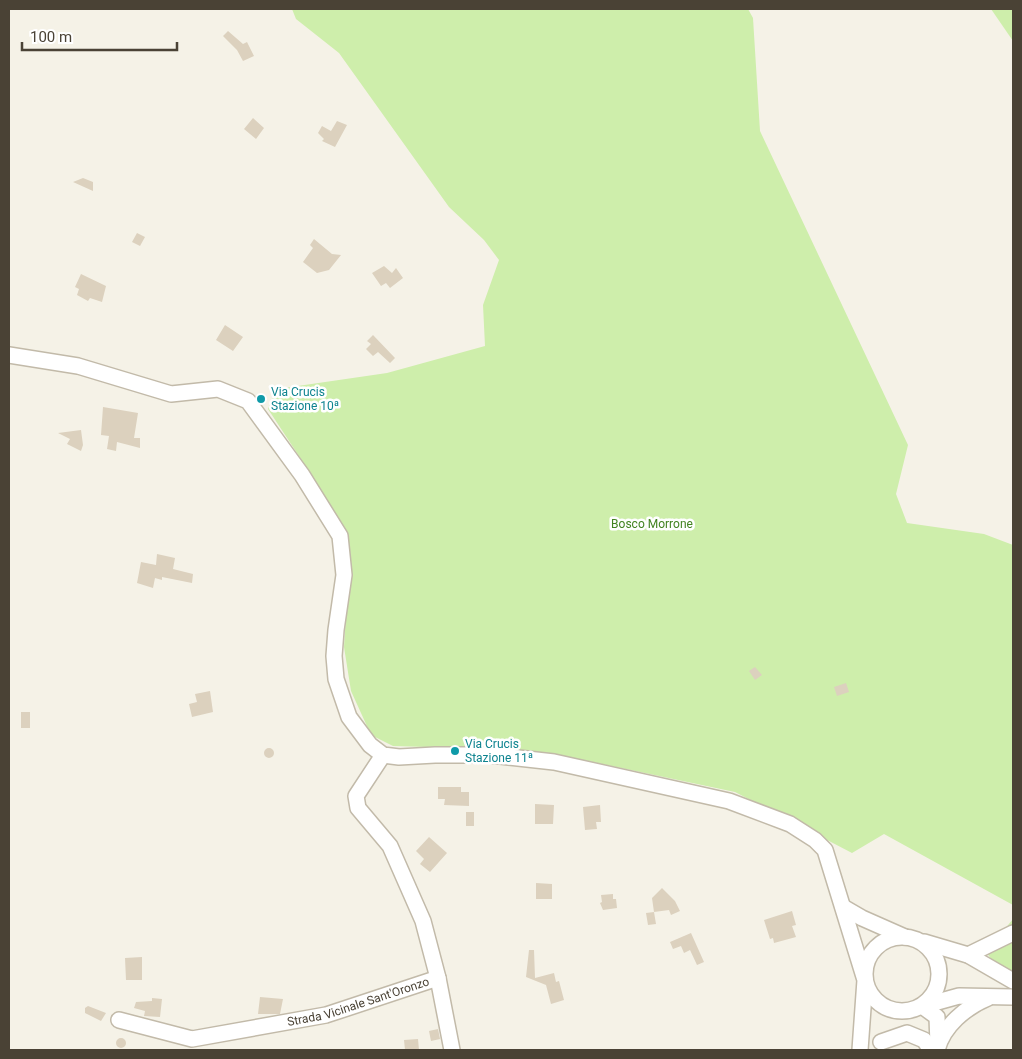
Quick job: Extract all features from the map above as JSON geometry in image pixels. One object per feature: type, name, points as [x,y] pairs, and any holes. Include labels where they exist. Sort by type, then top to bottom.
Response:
[{"type":"street","points":[[9,355],[78,366],[171,394],[218,389],[248,401],[302,475],[340,536],[344,575],[336,630],[334,656],[336,678],[349,717],[370,745],[383,755],[400,757],[435,755],[491,756],[554,762],[729,801],[790,824],[815,840],[825,850],[864,980],[868,990],[875,999],[893,1011],[904,1013],[959,996],[1013,997]]},
{"type":"street","name":"Strada Vicinale Sant'Oronzo","points":[[119,1020],[192,1039],[326,1015],[438,978],[423,921],[390,846],[358,808],[356,796],[383,755]]},
{"type":"street","points":[[843,907],[862,918],[912,939],[968,955],[1013,981]]},
{"type":"street","points":[[968,955],[1013,932]]},
{"type":"street","points":[[860,1050],[867,960],[880,943],[892,938],[912,939],[931,951],[940,968],[937,988],[922,1006]]},
{"type":"street","points":[[438,978],[452,1050]]},
{"type":"street","points":[[935,1048],[951,1024],[972,1004],[994,996]]},
{"type":"street","points":[[922,1006],[937,1017],[935,1048]]},
{"type":"street","points":[[879,1046],[904,1013]]},
{"type":"street","points":[[879,1046],[907,1033],[924,1040],[935,1048]]},
{"type":"green space","name":"Bosco Morrone","points":[[292,9],[748,9],[753,18],[760,131],[908,445],[896,494],[907,523],[984,534],[1013,545],[1013,905],[884,834],[852,853],[735,792],[588,761],[497,749],[393,746],[371,735],[351,691],[344,647],[348,581],[347,537],[318,485],[268,409],[277,389],[387,373],[485,346],[483,305],[499,260],[484,240],[449,207],[339,53],[296,19]]},
{"type":"green space","points":[[991,9],[1013,9],[1013,41]]},
{"type":"green space","points":[[1013,919],[1013,988],[986,952]]},
{"type":"building","points":[[228,31],[243,44],[247,42],[254,56],[243,61],[237,50],[223,36]]},
{"type":"building","points":[[253,118],[264,128],[256,139],[244,129]]},
{"type":"building","points":[[337,121],[347,125],[335,147],[322,141],[324,139],[318,133],[322,126],[331,131]]},
{"type":"building","points":[[83,178],[93,182],[93,191],[73,182]]},
{"type":"building","points":[[137,233],[145,237],[140,246],[132,242]]},
{"type":"building","points":[[314,239],[332,254],[341,255],[329,270],[317,273],[303,262],[313,248],[310,245]]},
{"type":"building","points":[[384,266],[392,273],[396,268],[403,278],[390,288],[386,283],[381,286],[372,273]]},
{"type":"building","points":[[81,274],[106,286],[102,302],[90,298],[88,301],[77,295],[79,289],[75,287]]},
{"type":"building","points":[[225,325],[243,337],[233,351],[216,340]]},
{"type":"building","points":[[373,335],[395,358],[390,363],[378,352],[373,356],[366,349],[371,344],[367,341]]},
{"type":"building","points":[[103,407],[138,413],[134,438],[140,438],[140,448],[117,442],[116,451],[107,449],[109,436],[101,435]]},
{"type":"building","points":[[81,430],[83,445],[81,451],[67,444],[70,439],[58,433]]},
{"type":"building","points":[[157,554],[175,558],[173,569],[193,574],[192,583],[162,577],[162,580],[155,578],[153,588],[137,583],[141,562],[156,565]]},
{"type":"building","points":[[755,667],[762,675],[755,680],[749,671]]},
{"type":"building","points":[[846,683],[849,692],[837,696],[834,687]]},
{"type":"building","points":[[210,691],[213,712],[192,717],[189,704],[197,702],[195,694]]},
{"type":"building","points":[[21,712],[30,712],[30,728],[21,728]]},
{"type":"building","points":[[267,748],[271,748],[274,753],[273,757],[267,758],[264,755],[264,751]]},
{"type":"building","points":[[438,787],[461,787],[461,792],[469,792],[469,806],[444,805],[445,799],[438,799]]},
{"type":"building","points":[[535,804],[554,805],[553,824],[535,824]]},
{"type":"building","points":[[600,805],[601,822],[596,822],[597,829],[585,830],[583,807]]},
{"type":"building","points":[[466,812],[474,812],[474,826],[466,826]]},
{"type":"building","points":[[429,837],[447,853],[430,872],[420,864],[424,859],[416,851]]},
{"type":"building","points":[[536,883],[552,884],[552,899],[536,899]]},
{"type":"building","points":[[662,888],[675,901],[680,911],[671,915],[669,910],[654,912],[652,898]]},
{"type":"building","points":[[613,894],[613,899],[616,899],[617,908],[603,910],[600,903],[602,902],[601,895]]},
{"type":"building","points":[[792,911],[796,925],[792,926],[796,937],[774,943],[773,938],[770,939],[764,920]]},
{"type":"building","points":[[654,912],[656,924],[648,925],[646,913]]},
{"type":"building","points":[[691,933],[704,962],[697,965],[690,950],[684,953],[681,946],[673,949],[670,942]]},
{"type":"building","points":[[529,950],[534,950],[535,978],[554,973],[556,982],[559,981],[564,1000],[551,1004],[546,985],[526,977]]},
{"type":"building","points":[[142,957],[142,980],[126,980],[125,958]]},
{"type":"building","points":[[260,997],[283,999],[280,1014],[258,1014]]},
{"type":"building","points":[[152,998],[162,999],[160,1017],[144,1016],[145,1011],[134,1008],[136,1002],[152,1001]]},
{"type":"building","points":[[88,1006],[106,1013],[101,1021],[85,1013],[85,1008]]},
{"type":"building","points":[[438,1029],[440,1039],[431,1041],[429,1031]]},
{"type":"building","points":[[119,1038],[123,1038],[126,1043],[125,1047],[119,1048],[116,1045],[116,1041]]},
{"type":"building","points":[[418,1039],[419,1050],[405,1050],[404,1040]]},
{"type":"place","name":"Via Crucis Stazione 10ª","points":[[261,399]]},
{"type":"place","name":"Via Crucis Stazione 11ª","points":[[455,751]]}]
